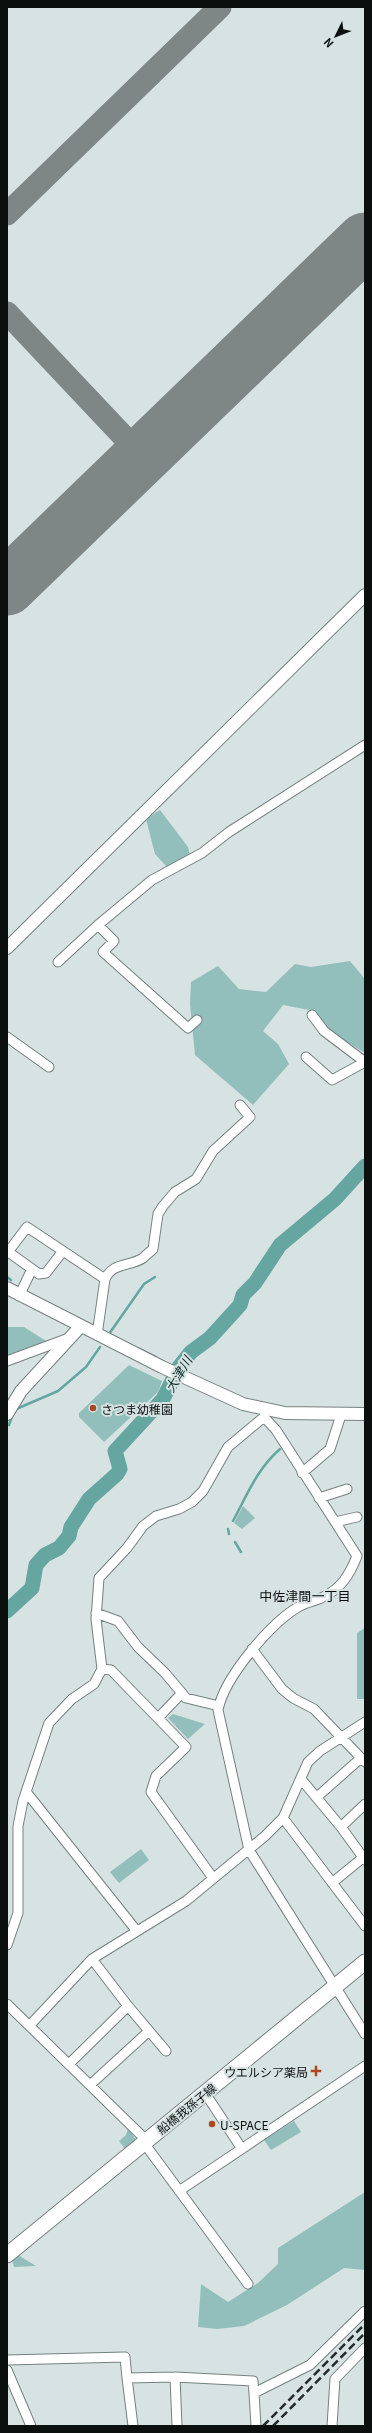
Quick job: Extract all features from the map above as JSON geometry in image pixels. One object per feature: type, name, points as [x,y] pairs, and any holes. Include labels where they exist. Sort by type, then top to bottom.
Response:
[{"type":"main road","name":"船橋我孫子線","points":[[7,2255],[365,1962]]},
{"type":"street","points":[[7,948],[365,595]]},
{"type":"street","points":[[58,962],[98,925],[152,880],[202,853],[230,832],[365,745]]},
{"type":"street","points":[[98,925],[114,941],[103,952],[188,1028],[197,1020]]},
{"type":"street","points":[[306,1057],[332,1080],[365,1062],[324,1032],[312,1015]]},
{"type":"street","points":[[7,1037],[49,1067]]},
{"type":"street","points":[[97,1335],[105,1279],[108,1272],[116,1266],[143,1258],[153,1249],[158,1214],[163,1206],[176,1192],[196,1179],[213,1151],[250,1117],[240,1105]]},
{"type":"street","points":[[64,1251],[46,1274],[39,1274],[8,1251],[27,1227],[64,1251],[105,1279]]},
{"type":"street","points":[[19,1296],[32,1269]]},
{"type":"street","points":[[7,1288],[19,1296],[162,1367],[264,1413],[306,1415],[365,1414]]},
{"type":"street","points":[[7,1414],[21,1391],[54,1353],[80,1327]]},
{"type":"street","points":[[7,1361],[70,1338]]},
{"type":"street","points":[[264,1413],[335,1522],[361,1556],[349,1576],[336,1588],[325,1597],[300,1605],[252,1649],[220,1700],[219,1706],[232,1776],[249,1850],[365,2034]]},
{"type":"street","points":[[7,1944],[18,1913],[18,1826],[49,1723],[72,1699],[94,1684],[102,1669],[96,1613],[99,1578],[127,1548],[143,1526],[156,1516],[179,1510],[192,1502],[203,1491],[228,1448],[264,1413]]},
{"type":"street","points":[[302,1473],[330,1449],[342,1415]]},
{"type":"street","points":[[319,1498],[347,1489]]},
{"type":"street","points":[[335,1522],[357,1517]]},
{"type":"street","points":[[96,1613],[118,1621],[138,1647],[165,1673],[181,1694],[186,1698],[219,1706]]},
{"type":"street","points":[[252,1649],[282,1689],[294,1698],[314,1709],[363,1760],[317,1797]]},
{"type":"street","points":[[102,1669],[111,1670],[186,1746],[156,1776],[151,1792],[213,1878]]},
{"type":"street","points":[[159,1717],[181,1694]]},
{"type":"street","points":[[30,2025],[92,1959],[136,1930],[186,1901],[249,1850],[282,1818],[308,1762],[320,1751],[365,1722]]},
{"type":"street","points":[[301,1779],[341,1827],[364,1858],[332,1883]]},
{"type":"street","points":[[27,1793],[136,1930]]},
{"type":"street","points":[[341,1827],[365,1804]]},
{"type":"street","points":[[282,1818],[365,1926]]},
{"type":"street","points":[[92,1959],[128,2006],[166,2051]]},
{"type":"street","points":[[7,2004],[143,2137],[144,2143],[248,2284]]},
{"type":"street","points":[[69,2064],[128,2006]]},
{"type":"street","points":[[90,2085],[149,2031]]},
{"type":"street","points":[[179,2191],[365,2066]]},
{"type":"street","points":[[205,2093],[242,2149]]},
{"type":"street","points":[[254,2393],[310,2365],[365,2311]]},
{"type":"street","points":[[332,2426],[335,2379],[365,2348]]},
{"type":"street","points":[[7,2360],[125,2357],[133,2426]]},
{"type":"street","points":[[7,2370],[31,2426]]},
{"type":"street","points":[[175,2377],[177,2426]]},
{"type":"street","points":[[127,2378],[175,2377],[253,2381],[256,2426]]},
{"type":"shaded area","points":[[160,810],[188,847],[190,855],[167,867],[155,854],[146,819]]},
{"type":"shaded area","points":[[350,961],[365,979],[365,1053],[328,1030],[314,1011],[283,1005],[263,1031],[278,1044],[289,1064],[253,1105],[195,1055],[190,1004],[191,982],[218,966],[239,989],[266,992],[295,964],[311,967]]},
{"type":"shaded area","points":[[7,1327],[24,1327],[51,1344],[7,1360]]},
{"type":"shaded area","points":[[129,1365],[162,1381],[158,1392],[104,1442],[79,1417],[79,1413]]},
{"type":"shaded area","points":[[243,1506],[255,1518],[242,1529],[234,1523]]},
{"type":"shaded area","points":[[365,1628],[365,1699],[357,1699],[357,1633]]},
{"type":"shaded area","points":[[173,1714],[205,1724],[188,1739],[168,1718]]},
{"type":"shaded area","points":[[141,1849],[149,1860],[119,1883],[110,1872]]},
{"type":"shaded area","points":[[294,2121],[301,2132],[271,2150],[264,2140]]},
{"type":"shaded area","points":[[128,2128],[136,2140],[125,2149],[119,2141],[126,2135]]},
{"type":"shaded area","points":[[365,2192],[365,2270],[344,2268],[287,2305],[244,2326],[217,2329],[198,2327],[201,2284],[228,2302],[258,2283],[278,2264],[278,2248]]},
{"type":"shaded area","points":[[18,2255],[36,2266],[14,2267],[12,2260]]},
{"type":"waterway","name":"大津川","points":[[7,1611],[32,1588],[36,1565],[45,1555],[59,1548],[69,1536],[71,1527],[89,1499],[117,1474],[120,1469],[115,1451],[163,1399],[179,1367],[191,1352],[210,1338],[240,1305],[243,1295],[255,1283],[280,1245],[335,1199],[365,1166]]},
{"type":"waterway","points":[[7,1277],[11,1280]]},
{"type":"waterway","points":[[109,1334],[144,1284],[155,1277]]},
{"type":"waterway","points":[[14,1410],[58,1391],[86,1367],[100,1347]]},
{"type":"waterway","points":[[138,1348],[156,1357]]},
{"type":"waterway","points":[[9,1425],[12,1416]]},
{"type":"waterway","points":[[233,1521],[259,1474],[280,1449]]},
{"type":"waterway","points":[[228,1529],[229,1534]]},
{"type":"waterway","points":[[235,1542],[241,1552]]},
{"type":"taxiway","points":[[7,214],[220,7]]},
{"type":"taxiway","points":[[7,313],[142,456]]},
{"type":"runway","points":[[7,587],[365,241]]},
{"type":"railway","points":[[263,2426],[365,2324]]},
{"type":"railway","points":[[273,2426],[365,2333]]},
{"type":"place","name":"さつま幼稚園","points":[[93,1408]]},
{"type":"place","name":"ウエルシア薬局","points":[[316,2071]]},
{"type":"place","name":"U-SPACE","points":[[212,2124]]},
{"type":"district","name":"中佐津間一丁目","points":[[305,1595]]}]
